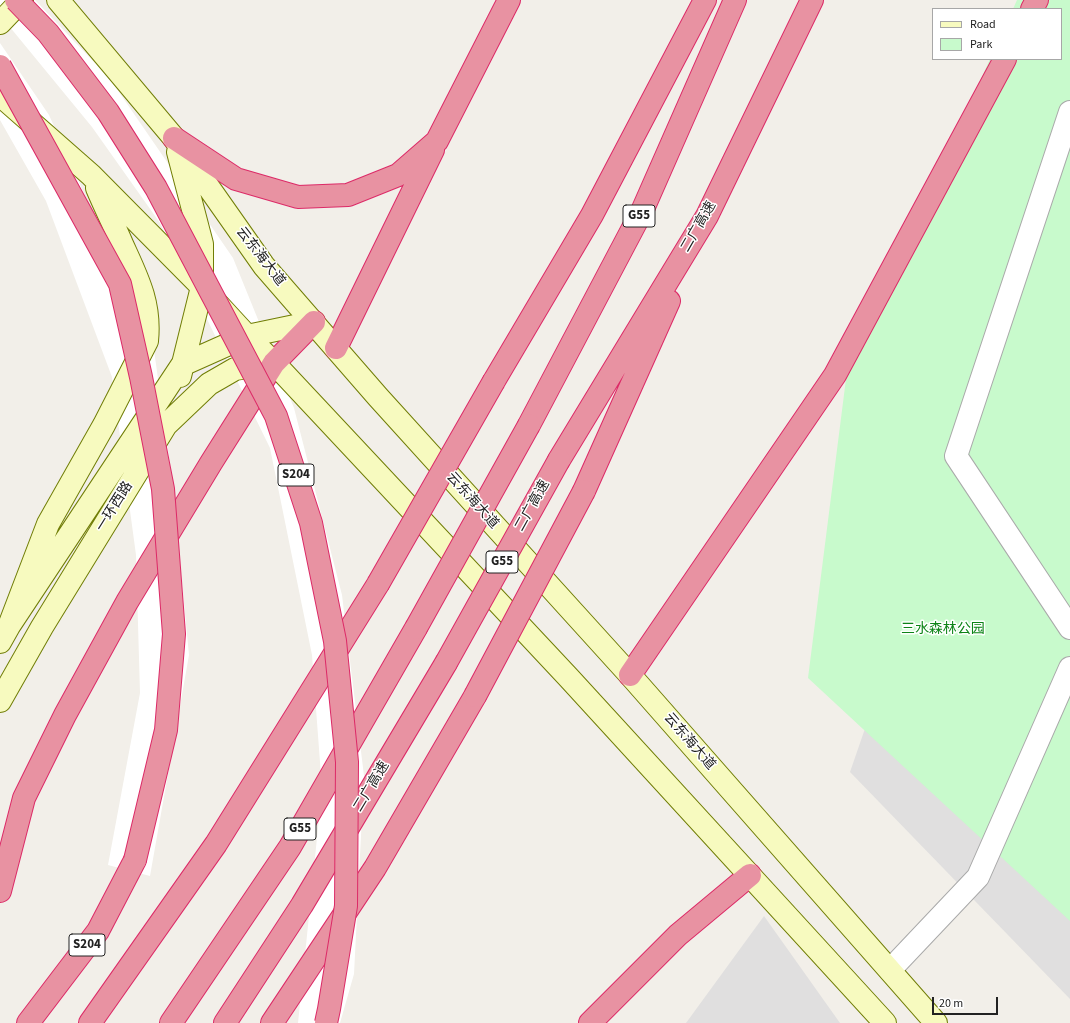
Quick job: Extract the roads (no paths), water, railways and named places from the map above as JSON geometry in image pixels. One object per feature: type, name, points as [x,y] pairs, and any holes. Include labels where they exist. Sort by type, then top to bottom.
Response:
[{"type":"highway","name":"S204","points":[[16,0],[48,33],[108,112],[156,188],[276,416],[312,523],[335,641],[347,762],[346,906],[330,1009],[326,1023]]},
{"type":"highway","points":[[336,348],[437,142],[509,0]]},
{"type":"highway","points":[[90,1023],[216,844],[378,584],[494,381],[592,215],[704,0]]},
{"type":"highway","name":"G55","points":[[171,1023],[290,847],[416,628],[529,425],[643,210],[735,0]]},
{"type":"highway","name":"二广高速","points":[[225,1023],[302,905],[446,663],[558,460],[707,216],[812,0]]},
{"type":"highway","points":[[630,675],[835,375],[1004,60]]},
{"type":"highway","name":"S204","points":[[0,66],[120,284],[141,377],[163,489],[174,634],[166,730],[135,860],[98,931],[28,1023]]},
{"type":"highway","points":[[174,138],[236,178],[298,197],[348,195],[398,175],[437,142]]},
{"type":"highway","points":[[272,1023],[375,868],[474,696],[584,491],[707,216]]},
{"type":"highway","points":[[0,890],[24,798],[65,716],[127,602],[211,463],[274,363],[314,322]]},
{"type":"highway","points":[[590,1023],[678,935],[750,875]]},
{"type":"main road","points":[[0,23],[22,0]]},
{"type":"main road","name":"云东海大道","points":[[66,3],[174,138],[264,266],[378,397],[630,675],[936,1023]]},
{"type":"main road","points":[[0,95],[91,175],[202,287],[574,684],[885,1023]]},
{"type":"main road","points":[[166,425],[202,287],[202,244],[174,138]]},
{"type":"main road","points":[[5,634],[48,524],[104,426],[147,341],[148,328],[146,307],[140,281],[91,175]]},
{"type":"main road","points":[[5,634],[182,366],[247,336],[314,322]]},
{"type":"main road","name":"一环西路","points":[[0,701],[42,627],[166,425],[209,384],[235,369],[274,363]]},
{"type":"street","points":[[1070,112],[1065,140],[956,456],[1070,628]]},
{"type":"street","points":[[890,970],[978,877],[1070,668]]},
{"type":"park label","name":"三水森林公园","points":[[943,630]]}]
